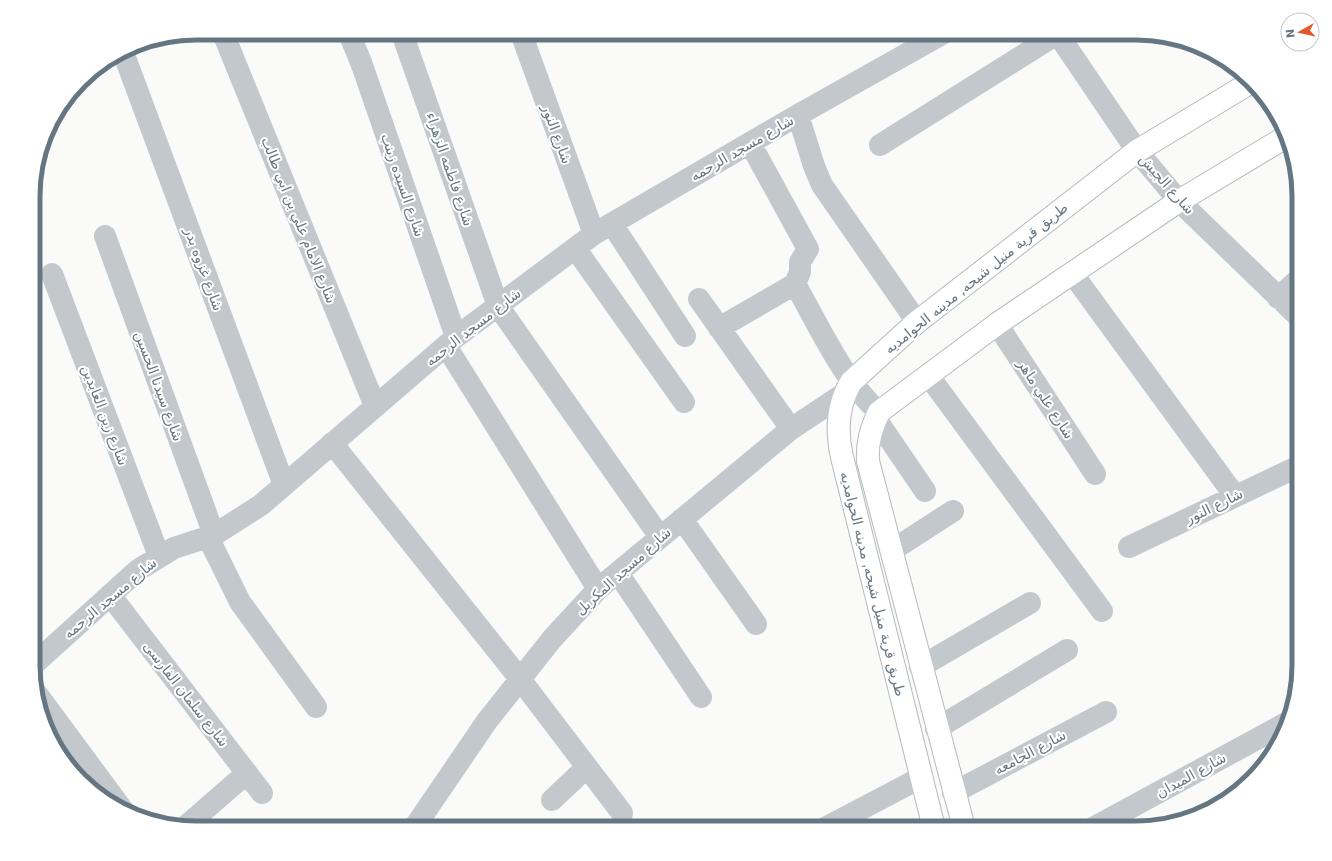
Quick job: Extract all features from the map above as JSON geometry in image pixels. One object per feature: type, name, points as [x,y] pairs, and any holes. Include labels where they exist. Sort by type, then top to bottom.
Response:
[{"type":"main road","name":"طريق قرية منيل شيحه, مدينه الحوامديه","points":[[932,821],[838,438],[838,419],[863,400],[917,322],[1137,151],[1246,86]]},
{"type":"main road","points":[[863,400],[928,375],[997,324],[1179,201],[1281,140]]},
{"type":"main road","name":"طريق قرية منيل شيحه, مدينه الحوامديه","points":[[863,400],[870,432],[867,446],[868,461],[936,729],[962,821]]},
{"type":"street","name":"شارع الامام علي بن ابي طالب","points":[[226,40],[375,406]]},
{"type":"street","name":"شارع السيده زينب","points":[[352,40],[362,65],[451,342],[598,590]]},
{"type":"street","name":"شارع فاطمه الزهراء","points":[[404,40],[498,306],[660,537]]},
{"type":"street","name":"شارع النور","points":[[524,40],[603,229],[685,336]]},
{"type":"street","name":"شارع مسجد الرحمه","points":[[40,659],[138,570],[174,548],[211,536],[243,518],[284,485],[451,342],[575,248],[603,229],[750,143],[932,40]]},
{"type":"street","points":[[880,145],[1047,40]]},
{"type":"street","name":"شارع الجيش","points":[[1061,40],[1137,151],[1179,201],[1292,311]]},
{"type":"street","name":"شارع غزوه بدر","points":[[125,57],[284,485]]},
{"type":"street","points":[[798,115],[814,166],[822,184],[917,322]]},
{"type":"street","points":[[719,328],[795,284],[800,272],[800,262],[808,249],[807,244],[750,143]]},
{"type":"street","name":"شارع سيدنا الحسين","points":[[105,236],[211,536],[240,602],[316,707]]},
{"type":"street","points":[[575,248],[684,402]]},
{"type":"street","points":[[1072,273],[1235,496]]},
{"type":"street","name":"شارع زين العابدين","points":[[52,274],[159,556]]},
{"type":"street","points":[[795,284],[863,400],[925,491]]},
{"type":"street","points":[[1278,298],[1292,285]]},
{"type":"street","points":[[698,299],[791,429]]},
{"type":"street","name":"شارع علي ماهر","points":[[997,324],[1095,474]]},
{"type":"street","points":[[928,375],[1102,611]]},
{"type":"street","name":"شارع مسجد المكربل","points":[[426,821],[487,721],[552,639],[598,590],[791,429],[863,400]]},
{"type":"street","points":[[332,443],[520,679],[622,813]]},
{"type":"street","name":"شارع النور","points":[[1130,547],[1235,496],[1292,475]]},
{"type":"street","points":[[891,552],[953,511]]},
{"type":"street","points":[[682,519],[756,624]]},
{"type":"street","points":[[618,573],[701,697]]},
{"type":"street","name":"شارع سلمان الفارسى","points":[[110,595],[262,793]]},
{"type":"street","points":[[920,667],[1030,603]]},
{"type":"street","points":[[936,729],[1067,650]]},
{"type":"street","points":[[45,705],[114,798]]},
{"type":"street","name":"شارع الجامعه","points":[[953,792],[1106,712]]},
{"type":"street","name":"شارع الميدان","points":[[1106,821],[1279,727]]},
{"type":"street","points":[[552,800],[587,767]]},
{"type":"street","points":[[192,821],[247,773]]},
{"type":"street","points":[[838,821],[922,777]]}]
